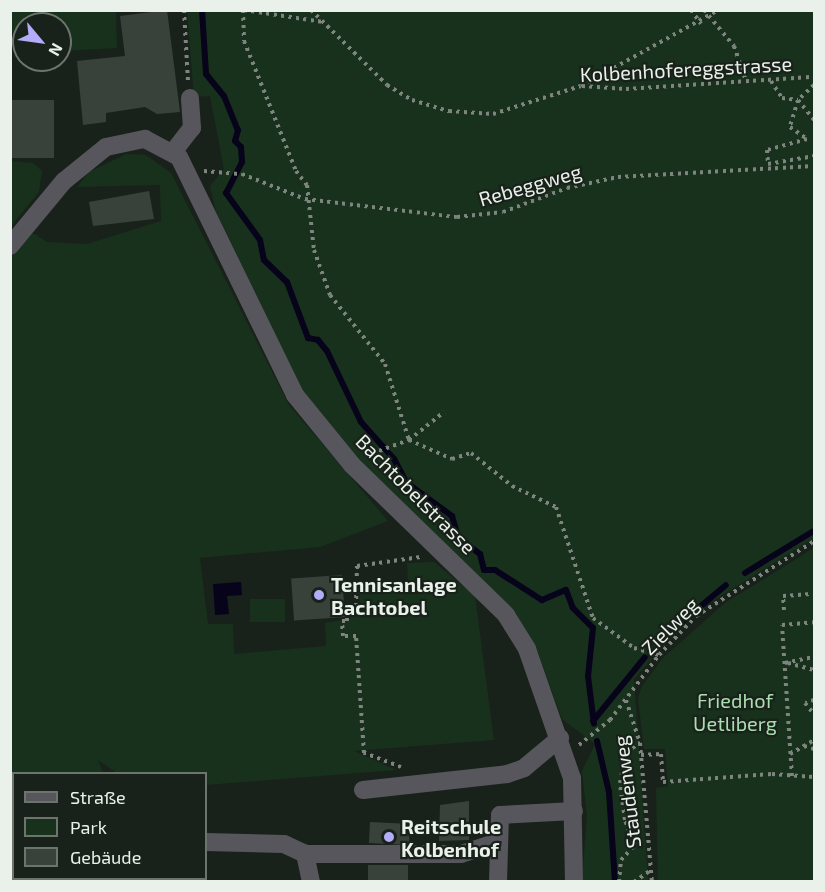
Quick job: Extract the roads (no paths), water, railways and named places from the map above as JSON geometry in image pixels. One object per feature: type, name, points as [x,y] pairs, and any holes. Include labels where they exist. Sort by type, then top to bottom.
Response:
[{"type":"street","points":[[10,246],[64,181],[106,147],[145,139],[173,152],[192,128],[190,98]]},
{"type":"street","name":"Bachtobelstrasse","points":[[173,152],[192,178],[295,395],[342,454],[506,615],[527,649],[562,746],[574,811],[574,882]]},
{"type":"street","points":[[363,790],[515,772],[562,746]]},
{"type":"street","points":[[498,882],[500,815],[574,811]]},
{"type":"street","points":[[207,842],[284,844],[305,854],[461,854],[499,842]]},
{"type":"street","points":[[305,854],[311,882]]},
{"type":"waterway","points":[[202,10],[206,74],[224,96],[238,130],[235,141],[241,147],[242,162],[226,193],[260,240],[264,260],[287,282],[308,338],[318,340],[327,351],[361,422],[394,459],[407,483],[452,516],[458,537],[480,554],[484,570],[495,570],[542,600],[566,590],[573,608],[593,628],[588,676],[594,724]]},
{"type":"waterway","points":[[745,573],[812,532]]},
{"type":"waterway","points":[[659,641],[726,585]]},
{"type":"waterway","points":[[593,721],[645,657]]},
{"type":"waterway","points":[[597,741],[609,792],[615,882]]},
{"type":"place","name":"Tennisanlage Bachtobel","points":[[319,595]]},
{"type":"place","name":"Reitschule Kolbenhof","points":[[389,837]]},
{"type":"park label","name":"Friedhof Uetliberg","points":[[735,712]]}]
